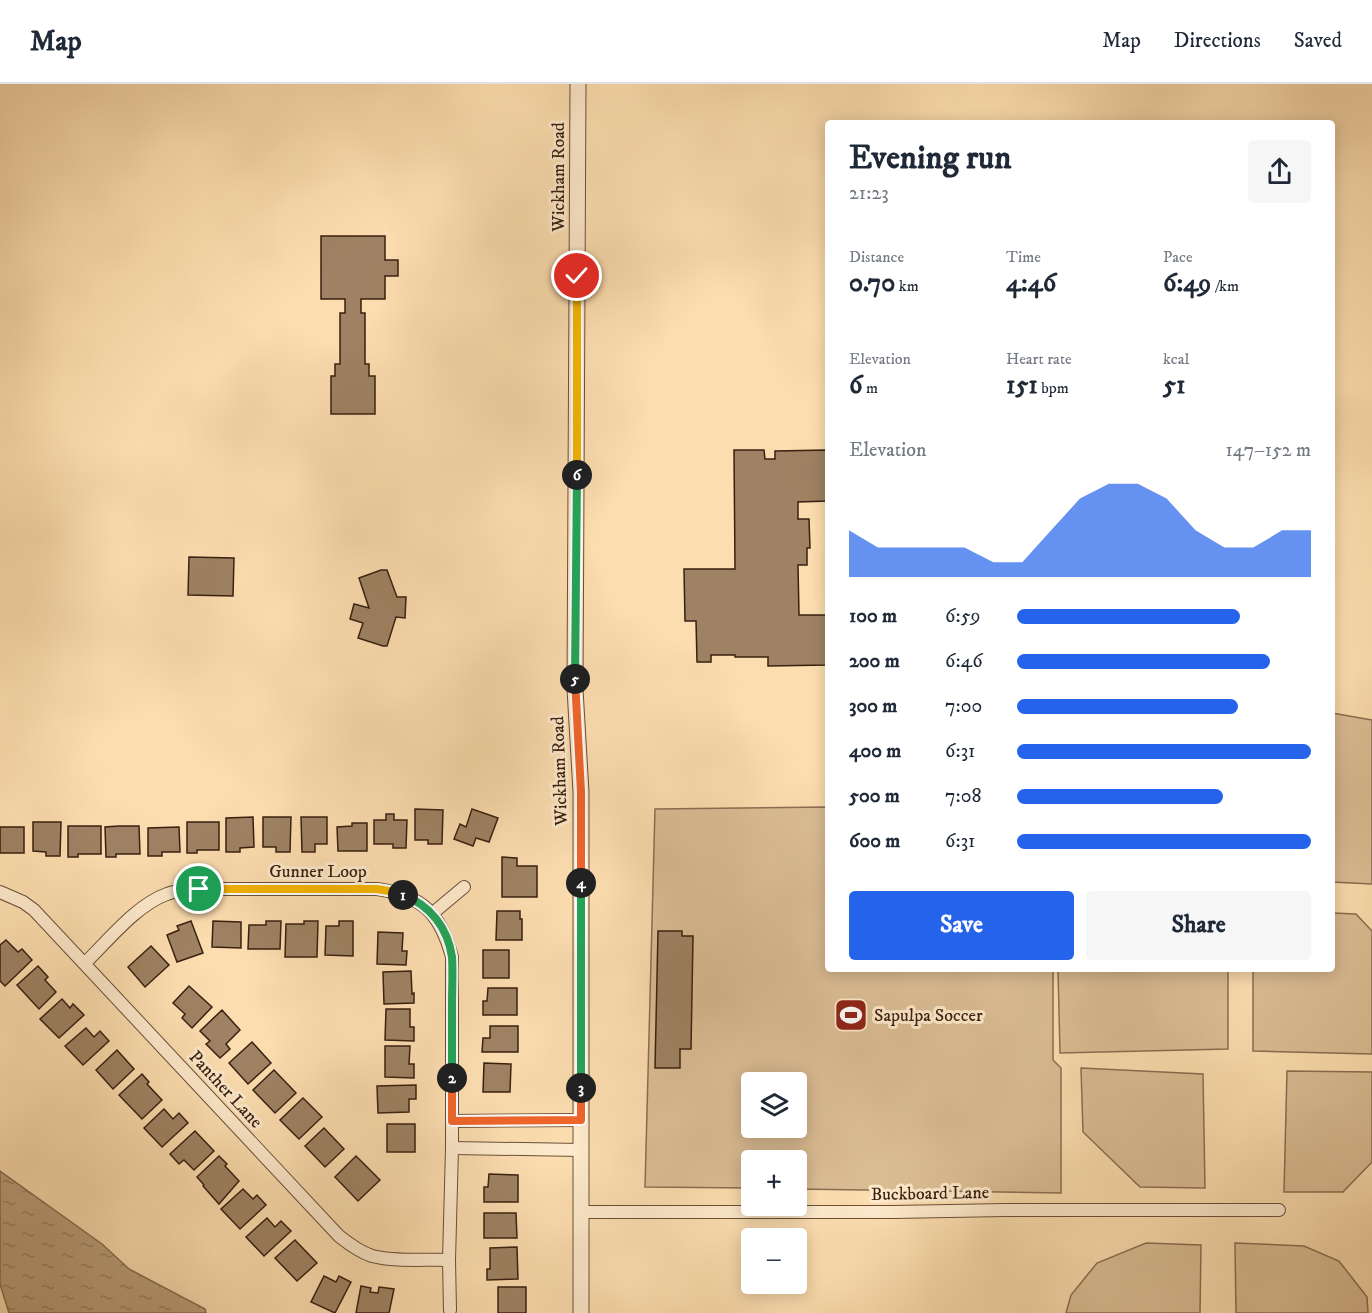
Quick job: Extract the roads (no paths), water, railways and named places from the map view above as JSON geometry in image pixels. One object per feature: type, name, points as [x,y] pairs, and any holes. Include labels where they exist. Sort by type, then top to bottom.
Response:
[{"type":"street","name":"Wickham Road","points":[[578,84],[575,689],[581,792],[581,1313]]},
{"type":"street","points":[[450,1310],[452,957],[446,937],[433,913],[465,886]]},
{"type":"street","name":"Gunner Loop","points":[[85,963],[139,910],[162,896],[184,890],[377,889],[408,897],[433,913]]},
{"type":"street","name":"Panther Lane","points":[[0,892],[34,910],[339,1236],[372,1256],[390,1259],[449,1260]]},
{"type":"street","points":[[452,1121],[581,1120]]},
{"type":"street","points":[[452,1148],[581,1150]]},
{"type":"street","name":"Buckboard Lane","points":[[581,1212],[1279,1210]]},
{"type":"water","points":[[0,1171],[102,1244],[129,1269],[205,1309],[206,1313],[9,1313],[0,1284]]},
{"type":"place","name":"Sapulpa Soccer","points":[[851,1015]]}]
